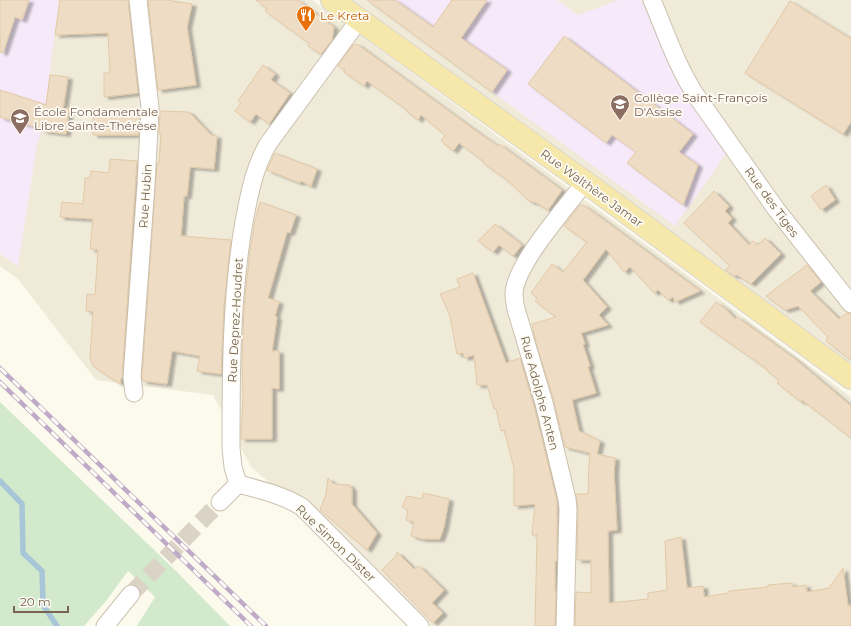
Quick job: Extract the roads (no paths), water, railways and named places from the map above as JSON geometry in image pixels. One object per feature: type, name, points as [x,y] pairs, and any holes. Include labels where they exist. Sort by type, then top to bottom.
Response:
[{"type":"main road","name":"Rue Walthère Jamar","points":[[332,0],[584,182],[851,378]]},
{"type":"street","name":"Rue Hubin","points":[[134,393],[132,377],[150,108],[138,0]]},
{"type":"street","name":"Rue des Tiges","points":[[652,0],[685,79],[795,234],[851,304]]},
{"type":"street","name":"Rue Deprez-Houdret","points":[[238,484],[230,448],[235,286],[241,237],[253,179],[261,155],[268,144],[359,20]]},
{"type":"street","name":"Rue Adolphe Anten","points":[[565,626],[567,499],[544,403],[516,309],[514,293],[518,280],[532,253],[564,207],[571,201],[584,182]]},
{"type":"street","points":[[220,502],[238,484]]},
{"type":"street","name":"Rue Simon Dister","points":[[238,484],[280,495],[302,507],[420,626]]},
{"type":"street","points":[[105,626],[131,594]]},
{"type":"waterway","points":[[0,481],[22,504],[23,553],[42,571],[43,605],[57,626]]},
{"type":"tunnel","points":[[131,594],[220,502]]},
{"type":"railway","points":[[0,368],[266,626]]},
{"type":"railway","points":[[0,382],[251,626]]},
{"type":"place","name":"Le Kreta","points":[[306,32]]},
{"type":"place","name":"Collège Saint-François D'Assise","points":[[620,121]]},
{"type":"place","name":"École Fondamentale Libre Sainte-Thérèse","points":[[20,135]]}]
